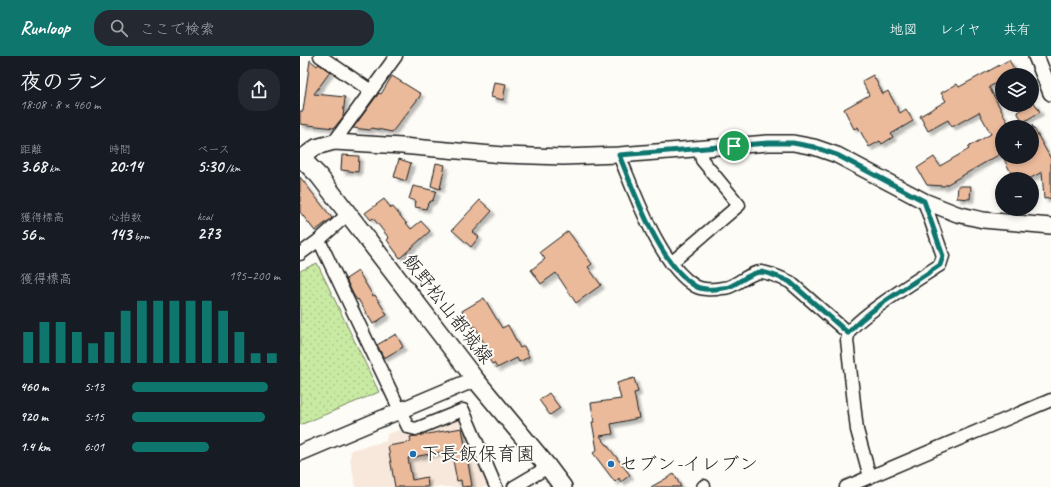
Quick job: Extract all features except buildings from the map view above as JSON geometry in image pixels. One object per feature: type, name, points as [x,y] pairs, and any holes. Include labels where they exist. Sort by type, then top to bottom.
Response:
[{"type":"main road","name":"飯野松山都城線","points":[[300,158],[319,176],[475,379],[563,487]]},
{"type":"street","points":[[320,56],[371,91]]},
{"type":"street","points":[[334,142],[396,56]]},
{"type":"street","points":[[1036,56],[1051,93]]},
{"type":"street","points":[[300,158],[316,147],[334,142],[402,146],[503,155],[563,157],[619,155],[768,143],[793,143],[814,147],[837,155],[924,201],[957,214],[983,220],[1051,226]]},
{"type":"street","points":[[671,263],[739,205],[702,160],[700,149]]},
{"type":"street","points":[[619,155],[655,238],[671,263],[682,275],[696,286],[709,289],[720,289],[733,285],[760,272],[780,277],[790,282],[848,333]]},
{"type":"street","points":[[870,477],[857,430],[848,333],[871,312],[940,265],[943,256],[924,201]]},
{"type":"street","points":[[300,254],[320,240],[348,214]]},
{"type":"street","points":[[320,240],[408,427],[416,429],[463,410],[496,487]]},
{"type":"street","points":[[300,453],[475,379]]},
{"type":"street","points":[[850,486],[1051,400]]},
{"type":"street","points":[[514,487],[548,467]]},
{"type":"shaded area","name":"下長飯保育園","points":[[457,416],[461,418],[490,487],[356,487],[350,459],[351,450],[386,441],[387,434],[399,430],[412,433]]},
{"type":"green space","points":[[317,263],[379,392],[300,425],[300,271]]},
{"type":"place","name":"下長飯保育園","points":[[413,454]]},
{"type":"place","name":"セブン-イレブン","points":[[611,464]]},
{"type":"route","points":[[768,143],[793,143],[814,147],[837,155],[924,201],[943,256],[940,265],[871,312],[848,333],[790,282],[780,277],[760,272],[733,285],[720,289],[709,289],[696,286],[682,275],[671,263],[655,238],[619,155],[734,146],[768,143]]}]
